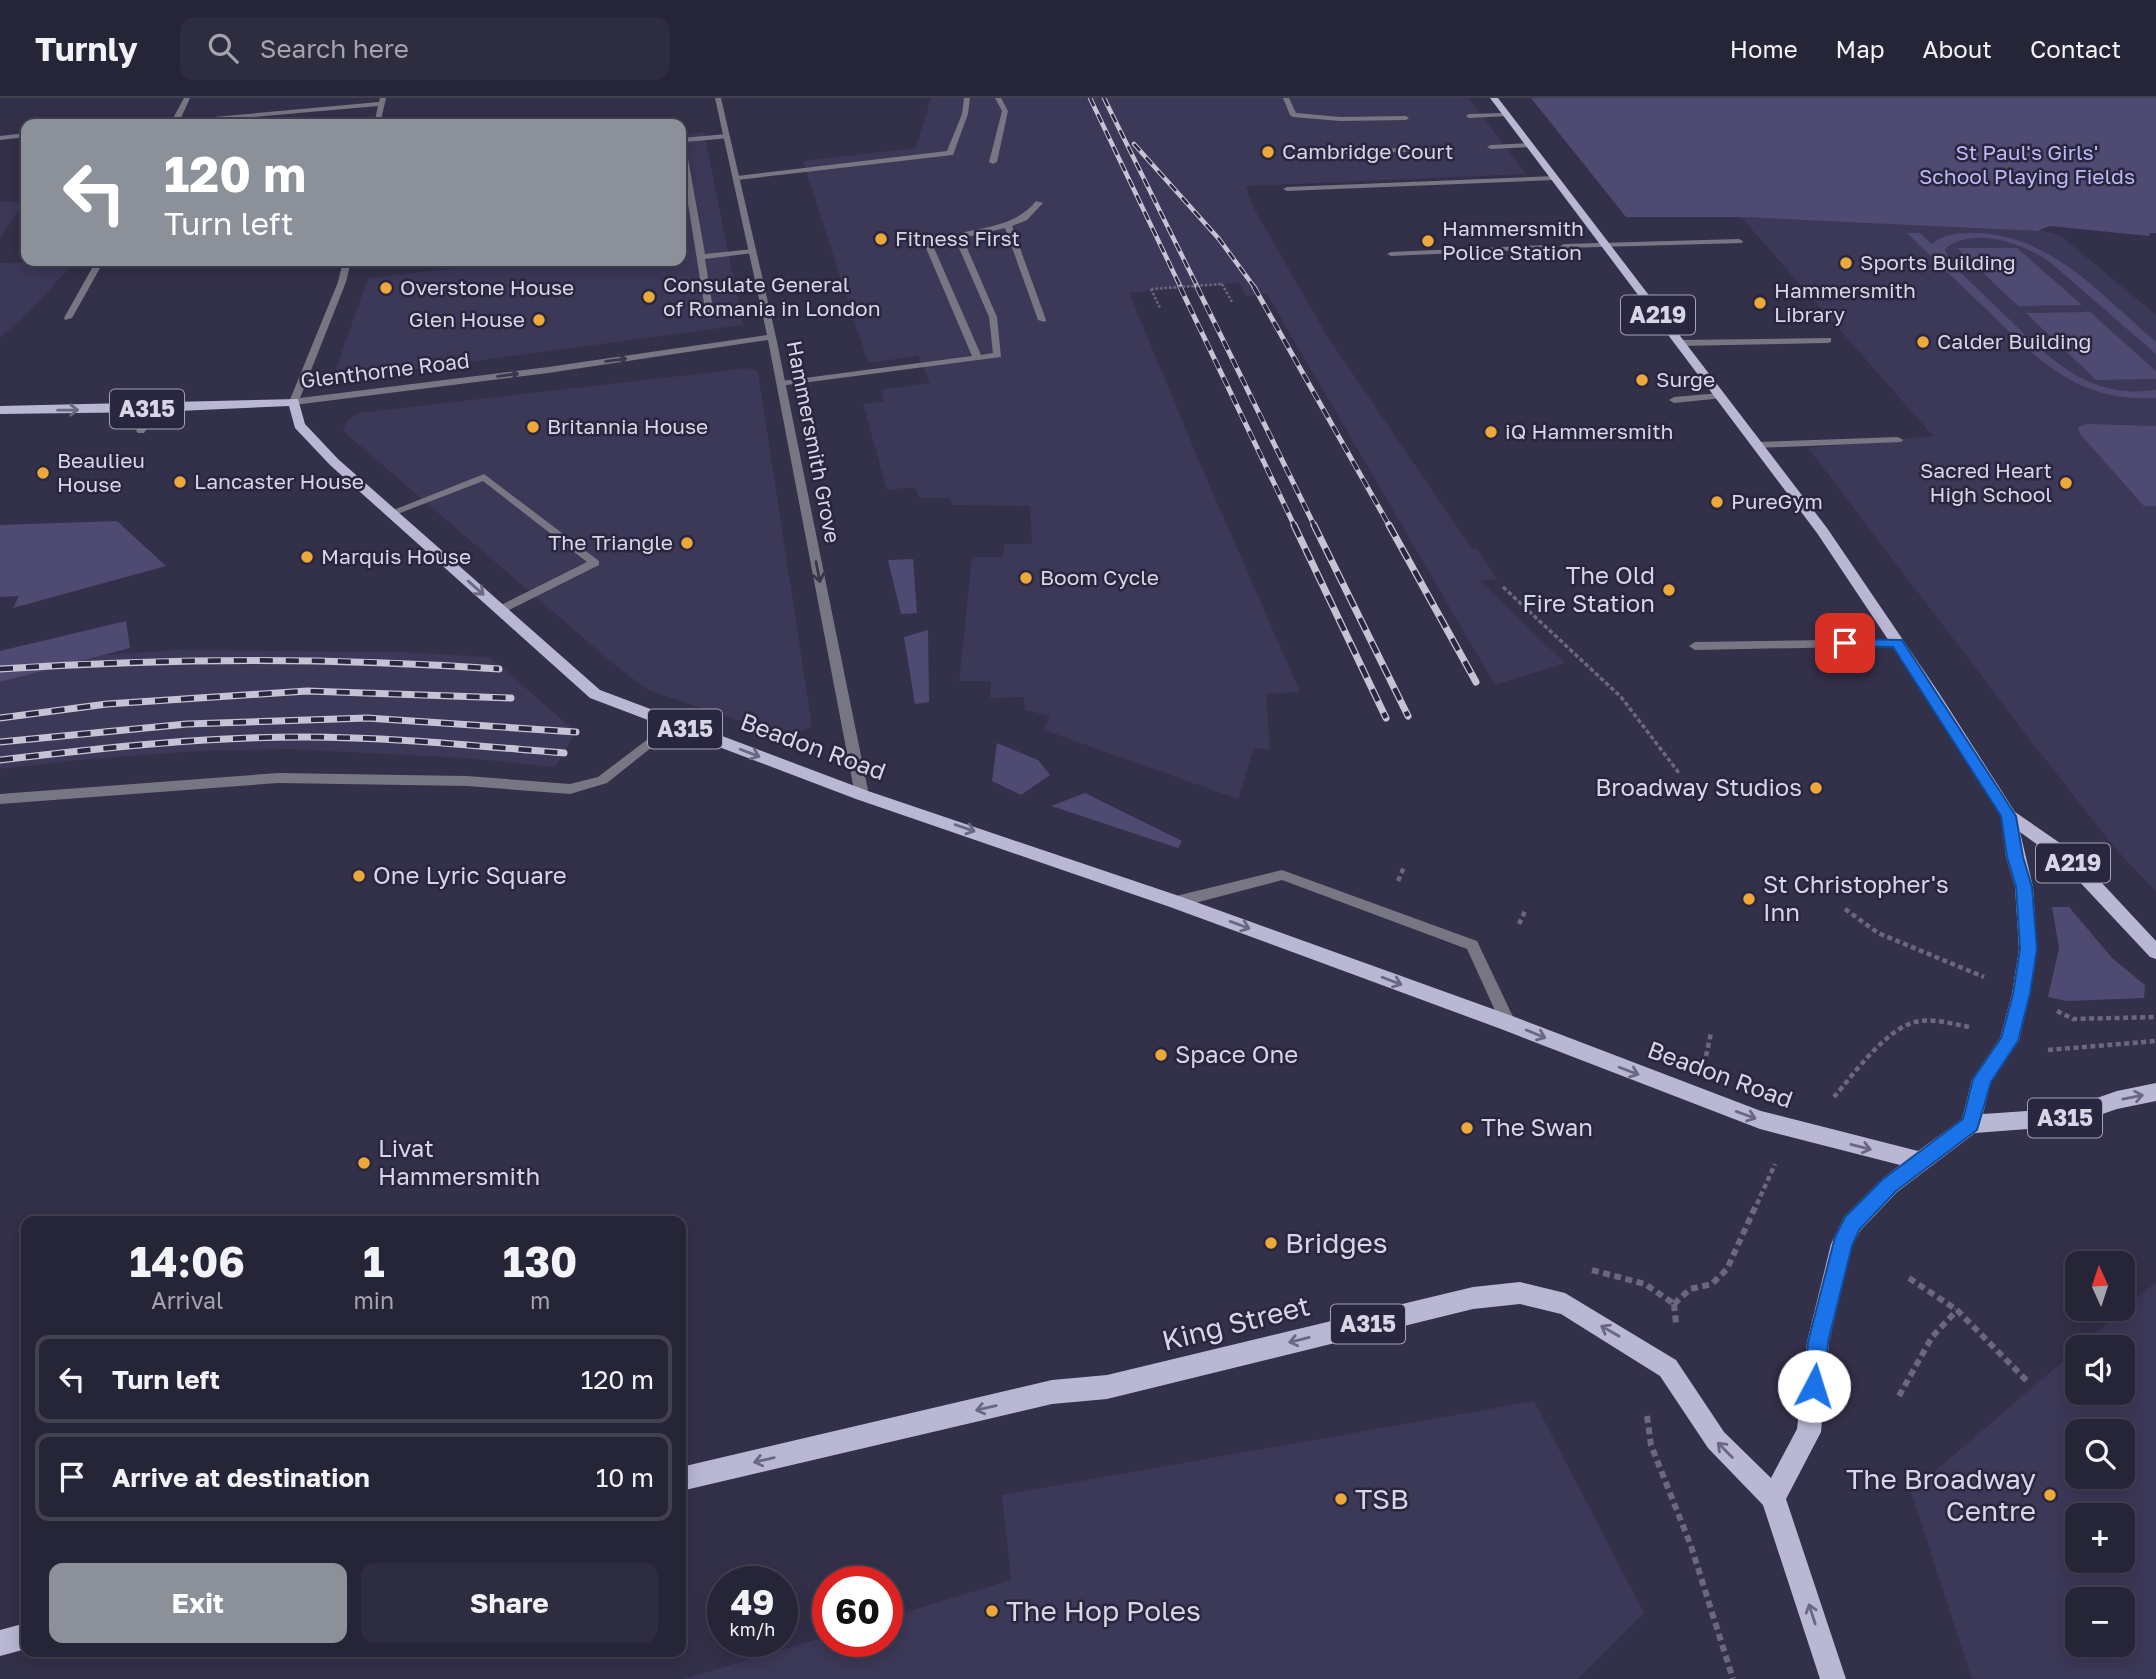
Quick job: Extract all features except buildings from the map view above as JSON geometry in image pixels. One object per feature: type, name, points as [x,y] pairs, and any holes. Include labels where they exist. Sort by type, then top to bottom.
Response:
[{"type":"main road","name":"A219","points":[[1494,98],[1822,531],[2009,816],[2067,857],[2156,952]]},
{"type":"main road","name":"Glenthorne Road","points":[[0,410],[156,408],[294,402]]},
{"type":"main road","name":"Beadon Road","points":[[294,402],[299,425],[334,462],[595,694],[862,795],[1176,902],[1508,1023],[1760,1120],[1919,1161]]},
{"type":"main road","name":"A219","points":[[1971,1124],[1982,1079],[2009,1041],[2021,994],[2028,949],[2024,887],[2015,857],[2009,816]]},
{"type":"main road","name":"A315","points":[[1971,1124],[2068,1117],[2117,1100],[2156,1092]]},
{"type":"main road","points":[[1773,1498],[1809,1432],[1818,1342],[1842,1244],[1852,1224],[1890,1185],[1971,1124]]},
{"type":"main road","name":"King Street","points":[[686,1478],[1052,1392],[1107,1387],[1473,1298],[1520,1293],[1565,1304],[1668,1368],[1716,1440],[1773,1498]]},
{"type":"main road","name":"A315","points":[[1773,1498],[1833,1679]]},
{"type":"main road","points":[[0,1643],[21,1637]]},
{"type":"street","points":[[176,119],[187,98]]},
{"type":"street","name":"Hammersmith Grove","points":[[718,98],[782,384],[862,795]]},
{"type":"street","points":[[737,178],[950,153],[965,114],[967,98]]},
{"type":"street","points":[[993,162],[1005,111],[998,98]]},
{"type":"street","points":[[1286,98],[1293,115],[1340,119],[1406,118]]},
{"type":"street","points":[[212,119],[383,101],[378,119]]},
{"type":"street","points":[[1469,116],[1506,115]]},
{"type":"street","points":[[0,138],[21,136]]},
{"type":"street","points":[[686,140],[727,136]]},
{"type":"street","points":[[1491,146],[1529,145]]},
{"type":"street","points":[[1297,153],[1434,149]]},
{"type":"street","points":[[686,170],[710,316]]},
{"type":"street","points":[[1287,189],[1554,178]]},
{"type":"street","points":[[782,384],[998,355],[993,317],[960,241],[964,235],[1008,227],[1027,218],[1039,203]]},
{"type":"street","points":[[1008,227],[1042,320]]},
{"type":"street","points":[[928,241],[978,358]]},
{"type":"street","points":[[1564,246],[1739,241]]},
{"type":"street","points":[[1391,254],[1543,247]]},
{"type":"street","points":[[701,257],[753,251]]},
{"type":"street","points":[[68,318],[97,266]]},
{"type":"street","points":[[294,402],[342,282],[346,266]]},
{"type":"street","name":"Glenthorne Road","points":[[294,402],[536,372],[772,337]]},
{"type":"street","points":[[1679,343],[1828,340]]},
{"type":"street","points":[[1674,400],[1720,396]]},
{"type":"street","points":[[141,431],[156,408]]},
{"type":"street","points":[[1757,445],[1898,440]]},
{"type":"street","points":[[391,513],[484,477],[595,563],[501,610]]},
{"type":"street","points":[[1695,646],[1897,643]]},
{"type":"street","points":[[0,799],[278,778],[467,781],[570,789],[602,780],[673,724]]},
{"type":"street","points":[[1176,902],[1282,875],[1472,945],[1508,1023]]},
{"type":"path","points":[[1160,308],[1152,289],[1222,284],[1232,302]]},
{"type":"path","points":[[1503,587],[1622,697],[1679,773]]},
{"type":"path","points":[[1845,909],[1878,933],[1986,977]]},
{"type":"path","points":[[1519,923],[1525,911]]},
{"type":"path","points":[[2054,1009],[2073,1019],[2156,1017]]},
{"type":"path","points":[[1846,1084],[1856,1071],[1905,1025],[1927,1021],[1970,1028]]},
{"type":"path","points":[[1704,1063],[1712,1033]]},
{"type":"path","points":[[2043,1049],[2055,1051],[2156,1041]]},
{"type":"path","points":[[1676,1316],[1674,1304],[1690,1289],[1712,1284],[1727,1269],[1772,1168]]},
{"type":"path","points":[[1909,1278],[1957,1310],[2028,1382]]},
{"type":"path","points":[[1899,1396],[1932,1337],[1957,1310]]},
{"type":"path","points":[[1645,1406],[1651,1445],[1691,1546],[1733,1679]]},
{"type":"shaded area","points":[[931,98],[1468,98],[1526,174],[1246,186],[1252,205],[1327,336],[1472,549],[1477,549],[1497,579],[1480,581],[1565,663],[1495,685],[1267,294],[1246,296],[1239,283],[1129,293],[1300,692],[1266,694],[1270,750],[1254,748],[1238,799],[1044,730],[1050,716],[1025,710],[1024,697],[990,698],[991,681],[959,681],[972,557],[1003,557],[1004,544],[1032,544],[1030,506],[952,505],[949,498],[919,498],[915,487],[887,490],[863,404],[884,401],[881,390],[930,383],[918,356],[868,363],[803,161],[916,148]]},
{"type":"shaded area","points":[[704,132],[743,325],[354,377],[338,376],[336,369],[368,278],[477,266],[686,266],[686,134]]},
{"type":"shaded area","points":[[21,201],[21,208],[0,238],[0,202]]},
{"type":"shaded area","name":"Sacred Heart High School","points":[[1741,217],[2039,230],[2060,235],[2156,315],[2156,892],[2113,846],[1808,448],[1933,436]]},
{"type":"shaded area","points":[[21,262],[21,266],[71,266],[28,313],[0,338],[0,263]]},
{"type":"shaded area","points":[[749,368],[758,372],[812,726],[789,737],[648,690],[616,666],[343,431],[347,421],[358,413]]},
{"type":"shaded area","points":[[177,650],[397,652],[490,657],[576,732],[555,767],[467,758],[290,749],[200,751],[0,769],[0,662]]},
{"type":"shaded area","name":"The Broadway Centre","points":[[2156,1282],[2156,1679],[1972,1679],[1911,1492],[2065,1359],[2065,1405],[2135,1405],[2135,1335],[2093,1335],[2110,1321],[2135,1321],[2135,1300]]},
{"type":"shaded area","points":[[1534,1401],[1644,1613],[1578,1679],[684,1679],[758,1657],[798,1657],[798,1645],[812,1641],[812,1657],[903,1657],[903,1613],[1011,1580],[1002,1495]]},
{"type":"green space","name":"St Paul's Girls' School Playing Fields","points":[[1531,98],[2156,98],[2156,233],[2150,233],[2149,236],[2050,226],[2037,231],[1741,217],[1626,217]]},
{"type":"green space","points":[[1907,233],[1920,233],[1932,244],[1956,234],[2000,236],[2026,243],[2073,270],[2156,342],[2156,354],[2051,263],[2028,249],[1999,240],[1970,238],[1945,249],[1950,262],[2059,364],[2075,375],[2112,389],[2156,390],[2156,398],[2129,398],[2104,393],[2082,386],[2062,375],[2026,347]]},
{"type":"green space","points":[[1957,248],[2017,248],[2082,305],[2018,306]]},
{"type":"green space","points":[[2090,312],[2156,371],[2156,379],[2096,380],[2026,313]]},
{"type":"green space","points":[[2087,424],[2156,426],[2156,506],[2144,506],[2080,434],[2078,427]]},
{"type":"green space","points":[[117,521],[166,566],[13,608],[19,596],[0,597],[0,525]]},
{"type":"green space","points":[[913,559],[917,613],[901,614],[888,560]]},
{"type":"green space","points":[[126,621],[130,648],[0,682],[0,651]]},
{"type":"green space","points":[[928,630],[929,702],[915,704],[904,637]]},
{"type":"green space","points":[[997,743],[1038,760],[1050,775],[1021,795],[992,781]]},
{"type":"green space","points":[[1085,793],[1182,841],[1178,848],[1051,806]]},
{"type":"green space","points":[[2052,907],[2069,907],[2112,958],[2145,985],[2144,998],[2067,1001],[2048,997],[2059,948]]},
{"type":"railway","points":[[1090,98],[1181,288]]},
{"type":"railway","points":[[1104,98],[1198,288]]},
{"type":"railway","points":[[1134,144],[1219,239],[1255,288]]},
{"type":"railway","points":[[1180,287],[1295,527]]},
{"type":"railway","points":[[1197,287],[1315,527]]},
{"type":"railway","points":[[1254,287],[1390,527]]},
{"type":"railway","points":[[1294,525],[1386,718]]},
{"type":"railway","points":[[1314,525],[1408,716]]},
{"type":"railway","points":[[1389,525],[1476,682]]},
{"type":"railway","points":[[0,669],[249,660],[374,662],[499,669]]},
{"type":"railway","points":[[0,718],[107,704],[307,691],[511,698]]},
{"type":"railway","points":[[0,742],[187,724],[367,718],[576,732]]},
{"type":"railway","points":[[0,760],[114,747],[265,737],[401,740],[564,753]]},
{"type":"place","name":"Cambridge Court","points":[[1268,152]]},
{"type":"place","name":"Fitness First","points":[[881,239]]},
{"type":"place","name":"Hammersmith Police Station","points":[[1428,241]]},
{"type":"place","name":"Sports Building","points":[[1846,263]]},
{"type":"place","name":"Overstone House","points":[[386,288]]},
{"type":"place","name":"Consulate General of Romania in London","points":[[649,297]]},
{"type":"place","name":"Hammersmith Library","points":[[1760,303]]},
{"type":"place","name":"Glen House","points":[[539,320]]},
{"type":"place","name":"Calder Building","points":[[1923,342]]},
{"type":"place","name":"Surge","points":[[1642,380]]},
{"type":"place","name":"Britannia House","points":[[533,427]]},
{"type":"place","name":"iQ Hammersmith","points":[[1491,432]]},
{"type":"place","name":"Beaulieu House","points":[[43,473]]},
{"type":"place","name":"Lancaster House","points":[[180,482]]},
{"type":"place","name":"Sacred Heart High School","points":[[2066,483]]},
{"type":"place","name":"PureGym","points":[[1717,502]]},
{"type":"place","name":"The Triangle","points":[[687,543]]},
{"type":"place","name":"Marquis House","points":[[307,557]]},
{"type":"place","name":"Boom Cycle","points":[[1026,578]]},
{"type":"place","name":"The Old Fire Station","points":[[1669,590]]},
{"type":"place","name":"Broadway Studios","points":[[1816,788]]},
{"type":"place","name":"One Lyric Square","points":[[359,876]]},
{"type":"place","name":"St Christopher's Inn","points":[[1749,899]]},
{"type":"place","name":"Space One","points":[[1161,1055]]},
{"type":"place","name":"The Swan","points":[[1467,1128]]},
{"type":"place","name":"Livat Hammersmith","points":[[364,1163]]},
{"type":"place","name":"Bridges","points":[[1271,1243]]},
{"type":"place","name":"The Broadway Centre","points":[[2050,1495]]},
{"type":"place","name":"TSB","points":[[1341,1499]]},
{"type":"place","name":"The Hop Poles","points":[[992,1611]]},
{"type":"route","points":[[1814,1386],[1818,1342],[1842,1244],[1852,1224],[1890,1185],[1971,1124],[1982,1079],[2009,1041],[2021,994],[2028,949],[2024,887],[2015,857],[2009,816],[1897,643],[1845,643]]}]
